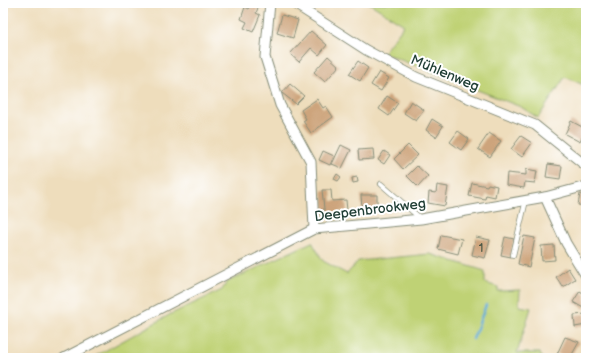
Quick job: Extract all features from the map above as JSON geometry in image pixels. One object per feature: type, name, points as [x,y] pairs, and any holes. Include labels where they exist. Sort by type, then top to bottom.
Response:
[{"type":"street","points":[[270,3],[265,57],[280,105],[310,162],[314,229]]},
{"type":"street","name":"Mühlenweg","points":[[293,3],[366,50],[416,78],[535,125],[586,166]]},
{"type":"street","name":"Deepenbrookweg","points":[[64,358],[314,229],[421,219],[545,197],[586,186]]},
{"type":"street","points":[[545,197],[566,243],[586,276]]},
{"type":"lane","points":[[381,184],[421,219]]},
{"type":"lane","points":[[513,256],[526,200]]},
{"type":"green space","points":[[369,3],[586,3],[586,86],[565,77],[538,118],[521,107],[383,53],[404,25]]},
{"type":"green space","points":[[312,242],[323,261],[347,274],[358,261],[430,254],[485,271],[485,283],[498,287],[498,291],[520,290],[519,306],[531,308],[517,353],[539,353],[543,358],[92,358],[171,314],[222,290],[227,282]]},
{"type":"building","points":[[252,3],[260,3],[256,13],[260,15],[253,32],[244,28],[247,22],[241,19],[245,7],[249,9]]},
{"type":"building","points":[[282,15],[298,20],[293,38],[277,33]]},
{"type":"building","points":[[311,31],[327,45],[319,55],[311,48],[299,62],[290,54]]},
{"type":"building","points":[[328,56],[339,66],[325,82],[314,72]]},
{"type":"building","points":[[358,61],[368,68],[360,81],[349,74]]},
{"type":"building","points":[[379,72],[389,78],[381,91],[371,85]]},
{"type":"building","points":[[290,84],[304,96],[296,104],[282,93]]},
{"type":"building","points":[[387,96],[398,103],[389,116],[379,109]]},
{"type":"building","points":[[317,99],[323,108],[326,106],[333,117],[311,133],[303,121],[306,119],[301,110]]},
{"type":"building","points":[[411,101],[424,110],[416,121],[404,113]]},
{"type":"building","points":[[432,119],[443,126],[436,137],[426,130]]},
{"type":"building","points":[[571,121],[586,129],[580,142],[565,134]]},
{"type":"building","points":[[458,131],[469,139],[461,150],[450,142]]},
{"type":"building","points":[[489,133],[501,141],[490,157],[478,149]]},
{"type":"building","points":[[521,136],[532,143],[522,157],[511,149]]},
{"type":"building","points":[[341,145],[351,150],[342,168],[332,164]]},
{"type":"building","points":[[408,145],[418,155],[403,169],[394,159]]},
{"type":"building","points":[[373,149],[374,159],[359,160],[358,150]]},
{"type":"building","points":[[323,151],[334,156],[330,165],[319,160]]},
{"type":"building","points":[[384,151],[390,155],[384,164],[378,160]]},
{"type":"building","points":[[548,164],[562,166],[560,179],[546,177]]},
{"type":"building","points":[[417,166],[428,176],[418,187],[407,176]]},
{"type":"building","points":[[526,169],[537,171],[535,183],[525,182],[524,188],[506,185],[507,173],[526,175]]},
{"type":"building","points":[[337,174],[341,177],[338,181],[334,179]]},
{"type":"building","points":[[357,177],[358,182],[353,183],[352,178]]},
{"type":"building","points":[[472,183],[497,186],[495,197],[486,195],[485,199],[469,196]]},
{"type":"building","points":[[437,185],[448,187],[445,206],[428,203],[429,192],[436,193]]},
{"type":"building","points":[[322,190],[331,190],[332,201],[346,200],[347,211],[335,212],[336,217],[325,218]]},
{"type":"building","points":[[580,194],[586,195],[586,206],[578,205]]},
{"type":"building","points":[[361,195],[377,195],[377,209],[362,209]]},
{"type":"building","points":[[441,235],[462,239],[458,254],[438,249]]},
{"type":"building","points":[[524,236],[535,238],[529,267],[518,264]]},
{"type":"building","points":[[476,237],[490,240],[485,258],[472,255]]},
{"type":"building","points":[[505,237],[514,239],[511,257],[501,255]]},
{"type":"building","points":[[554,245],[555,260],[542,261],[541,246]]},
{"type":"building","points":[[568,268],[575,279],[563,287],[556,277]]},
{"type":"building","points":[[580,291],[586,295],[585,309],[573,302]]},
{"type":"building","points":[[586,314],[586,325],[575,327],[574,315]]},
{"type":"building","points":[[565,337],[579,342],[570,358],[557,354]]},
{"type":"waterway","points":[[473,339],[486,305]]}]
